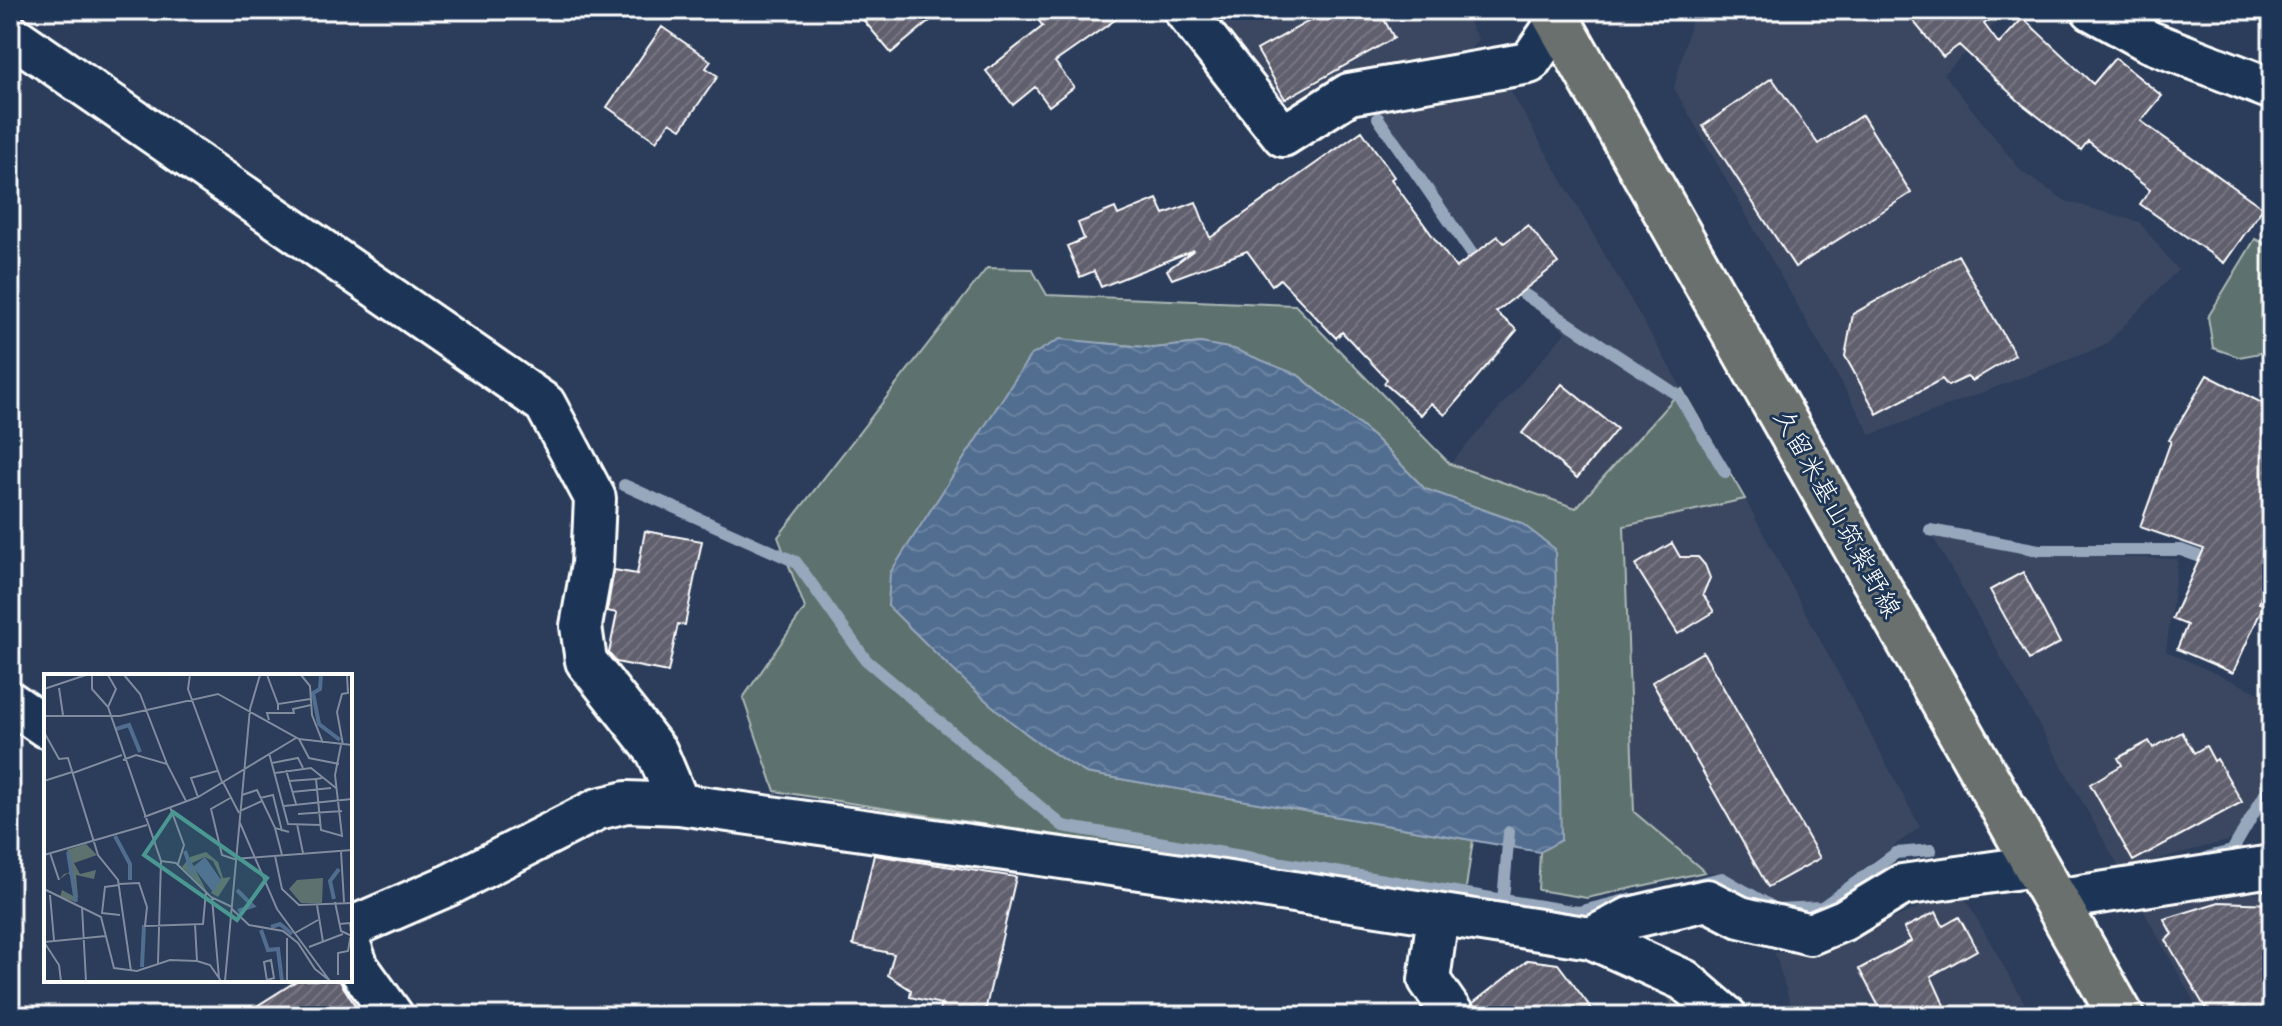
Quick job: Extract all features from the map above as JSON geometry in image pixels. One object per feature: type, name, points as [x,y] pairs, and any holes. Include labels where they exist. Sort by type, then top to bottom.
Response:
[{"type":"main road","name":"久留米基山筑紫野線","points":[[1555,15],[2121,1016]]},
{"type":"street","points":[[1184,10],[1283,136],[1349,94],[1529,63],[1555,15]]},
{"type":"street","points":[[2092,10],[2150,42],[2272,89]]},
{"type":"street","points":[[10,34],[545,404],[595,498],[592,565],[581,626],[586,661],[657,752],[679,804]]},
{"type":"street","points":[[10,702],[44,726]]},
{"type":"street","points":[[352,927],[447,886],[598,809],[626,802],[679,804],[894,832],[1591,938],[1684,980],[1726,1016]]},
{"type":"street","points":[[1591,938],[1630,918],[1707,900],[1740,917],[1810,934],[1844,920],[1902,885],[2045,883],[2265,867],[2272,870]]},
{"type":"street","points":[[1438,915],[1429,980],[1454,1016]]},
{"type":"street","points":[[352,950],[358,967],[393,1016]]},
{"type":"shaded area","points":[[1207,10],[1462,10],[1478,39],[1465,57],[1307,106],[1277,102]]},
{"type":"shaded area","points":[[1694,10],[2009,10],[1944,74],[2022,172],[2066,201],[2139,222],[2178,270],[2104,346],[1871,435],[1674,88]]},
{"type":"shaded area","points":[[1506,83],[1682,389],[1576,509],[1450,464],[1566,332],[1475,262],[1365,104]]},
{"type":"shaded area","points":[[1745,499],[1920,827],[1818,902],[1777,903],[1724,873],[1705,872],[1634,812],[1624,526]]},
{"type":"shaded area","points":[[1932,535],[2039,554],[2178,559],[2166,651],[2272,699],[2272,774],[2231,840],[2120,869]]},
{"type":"shaded area","points":[[1960,889],[2032,1016],[1794,1016],[1775,953],[1839,943]]},
{"type":"shaded area","points":[[2228,891],[2272,895],[2272,1016],[2202,1016],[2142,908]]},
{"type":"shaded area","points":[[1675,995],[1701,1016],[1655,1016]]},
{"type":"green space","points":[[2255,239],[2272,247],[2272,351],[2239,357],[2213,348],[2208,317]]},
{"type":"green space","points":[[987,268],[1032,269],[1047,295],[1295,305],[1450,464],[1576,508],[1682,389],[1745,499],[1624,526],[1634,812],[1705,872],[1587,898],[1538,890],[1540,852],[1561,839],[1521,523],[1425,489],[1374,437],[1298,375],[1201,343],[1154,348],[1104,343],[1086,773],[1473,840],[1464,901],[775,791],[743,698],[805,608],[778,537]]},
{"type":"water","points":[[1060,339],[1154,348],[1201,343],[1234,349],[1298,375],[1374,437],[1425,489],[1521,523],[1555,549],[1561,840],[1540,852],[1086,773],[1058,757],[1006,718],[888,606],[890,573],[1030,356]]},
{"type":"building","points":[[855,10],[943,10],[891,53]]},
{"type":"building","points":[[1030,10],[1129,10],[1055,62],[1074,87],[1049,106],[1035,87],[1013,105],[986,71],[1043,26]]},
{"type":"building","points":[[1329,10],[1379,10],[1394,38],[1285,99],[1257,50]]},
{"type":"building","points":[[1904,10],[2002,10],[1984,24],[1999,44],[2023,18],[2093,84],[2115,58],[2162,96],[2141,121],[2263,208],[2224,263],[2140,204],[2150,190],[2088,141],[2081,150],[2022,104],[1959,45],[1943,57]]},
{"type":"building","points":[[662,27],[711,61],[706,68],[718,76],[681,129],[670,122],[656,141],[607,107]]},
{"type":"building","points":[[1772,78],[1818,144],[1862,115],[1911,193],[1795,267],[1703,126]]},
{"type":"building","points":[[1362,131],[1394,177],[1391,179],[1456,268],[1498,236],[1504,243],[1528,225],[1558,263],[1496,312],[1517,330],[1445,415],[1431,403],[1421,415],[1384,383],[1387,379],[1342,332],[1336,338],[1280,279],[1272,285],[1247,251],[1172,279],[1167,270],[1194,250],[1101,287],[1094,271],[1080,277],[1067,246],[1084,239],[1078,223],[1115,208],[1118,215],[1157,199],[1164,214],[1196,202],[1210,238]]},
{"type":"building","points":[[1958,255],[2015,355],[1972,381],[1967,377],[1948,386],[1942,379],[1877,414],[1845,356],[1853,314]]},
{"type":"building","points":[[2207,375],[2272,408],[2272,570],[2259,603],[2264,604],[2233,673],[2177,649],[2187,625],[2172,619],[2204,549],[2140,527],[2169,440]]},
{"type":"building","points":[[1562,384],[1617,429],[1577,478],[1522,433]]},
{"type":"building","points":[[645,531],[702,541],[685,625],[678,624],[668,672],[616,662],[609,653],[617,613],[607,611],[614,570],[637,574]]},
{"type":"building","points":[[1672,543],[1680,557],[1698,557],[1705,565],[1710,578],[1703,594],[1714,612],[1678,634],[1635,565]]},
{"type":"building","points":[[2023,572],[2060,643],[2029,660],[1990,590]]},
{"type":"building","points":[[1703,652],[1820,858],[1768,887],[1652,682]]},
{"type":"building","points":[[2182,732],[2194,753],[2206,746],[2242,802],[2133,861],[2090,784],[2122,765],[2118,758],[2149,741],[2153,748]]},
{"type":"building","points":[[874,855],[1016,877],[984,1016],[938,1016],[941,1004],[910,997],[911,990],[888,975],[894,954],[853,945]]},
{"type":"building","points":[[2219,902],[2272,904],[2272,1003],[2249,1016],[2210,1016],[2166,940],[2172,934],[2164,919]]},
{"type":"building","points":[[1936,912],[1943,926],[1959,917],[1977,950],[1931,976],[1949,1016],[1884,1016],[1859,969],[1911,941],[1904,928]]},
{"type":"building","points":[[1528,960],[1558,964],[1597,1016],[1477,1016],[1473,1003]]},
{"type":"building","points":[[295,982],[340,982],[362,1016],[241,1016]]},
{"type":"waterway","points":[[1378,118],[1481,267]]},
{"type":"waterway","points":[[1507,283],[1679,396],[1725,472]]},
{"type":"waterway","points":[[624,485],[796,562],[866,660],[1063,826],[1503,900]]},
{"type":"waterway","points":[[1930,530],[2039,550],[2181,550],[2215,562]]},
{"type":"waterway","points":[[2208,857],[2232,851],[2272,782]]},
{"type":"waterway","points":[[1509,832],[1503,900],[1578,912],[1630,899]]},
{"type":"waterway","points":[[1695,884],[1722,878],[1776,909],[1822,907],[1896,853],[1931,850]]}]
